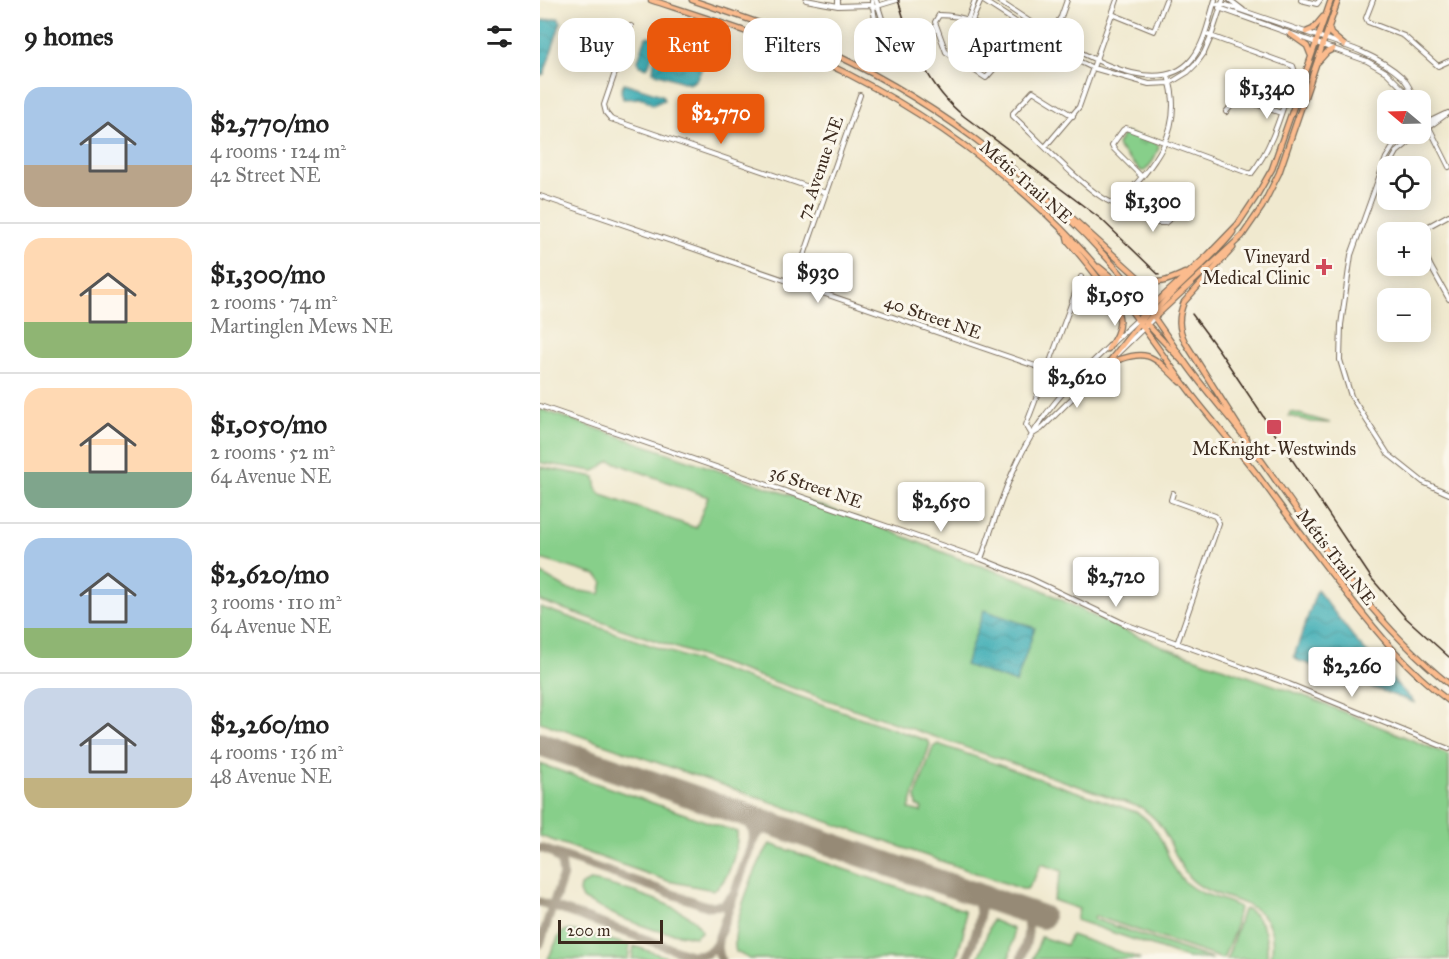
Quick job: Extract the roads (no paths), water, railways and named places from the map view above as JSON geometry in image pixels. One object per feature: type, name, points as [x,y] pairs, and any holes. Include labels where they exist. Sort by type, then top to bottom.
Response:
[{"type":"main road","name":"Métis Trail NE","points":[[651,0],[770,40],[879,90],[945,131],[992,167],[1045,213],[1094,264],[1142,323],[1192,394],[1373,626],[1414,671],[1449,701]]},
{"type":"main road","name":"Métis Trail NE","points":[[692,0],[809,42],[895,86],[947,119],[1050,200],[1117,268],[1344,573],[1401,641],[1449,684]]},
{"type":"main road","points":[[1249,443],[1244,431],[1185,342],[1180,332],[1179,319],[1184,302],[1242,236],[1262,207],[1279,173],[1322,45],[1321,37],[1331,0]]},
{"type":"main road","points":[[1142,323],[1223,246],[1256,197],[1272,169],[1316,43],[1329,27],[1338,0]]},
{"type":"main road","points":[[1306,32],[1317,26],[1328,9]]},
{"type":"main road","points":[[1329,27],[1331,34],[1344,45]]},
{"type":"main road","points":[[1290,34],[1305,44],[1311,56]]},
{"type":"main road","points":[[1314,66],[1324,54],[1333,49]]},
{"type":"main road","points":[[1050,200],[1066,210],[1140,279],[1162,283],[1189,271]]},
{"type":"main road","points":[[1107,364],[1189,271],[1238,224]]},
{"type":"main road","points":[[1066,234],[1068,241],[1098,279],[1115,306],[1119,318],[1118,326],[1108,349]]},
{"type":"main road","points":[[1149,314],[1242,236]]},
{"type":"main road","points":[[1094,264],[1110,276],[1149,314]]},
{"type":"main road","points":[[1142,323],[1188,366]]},
{"type":"main road","points":[[1107,364],[1141,354],[1152,357],[1192,394]]},
{"type":"street","points":[[806,0],[838,6],[873,1],[876,7],[886,31],[883,40],[878,38],[876,7]]},
{"type":"street","points":[[838,0],[838,6]]},
{"type":"street","points":[[876,7],[897,0]]},
{"type":"street","points":[[970,18],[975,0]]},
{"type":"street","points":[[971,18],[981,0],[1010,18]]},
{"type":"street","points":[[997,0],[1025,18]]},
{"type":"street","points":[[1060,18],[1067,0]]},
{"type":"street","points":[[1045,147],[1079,107],[1117,0]]},
{"type":"street","points":[[1112,14],[1154,31],[1166,0]]},
{"type":"street","points":[[1230,0],[1246,12]]},
{"type":"street","points":[[1301,0],[1317,4],[1320,0]]},
{"type":"street","points":[[1373,0],[1366,18],[1368,22],[1404,36],[1438,66],[1449,61]]},
{"type":"street","points":[[1084,55],[1142,75],[1168,76],[1192,60],[1205,34],[1215,2],[1374,57],[1393,69],[1410,86],[1410,90]]},
{"type":"street","points":[[1084,64],[1149,84],[1170,83],[1188,72],[1204,53],[1221,4]]},
{"type":"street","points":[[1221,4],[1290,34],[1377,67],[1386,72],[1404,90]]},
{"type":"street","points":[[939,15],[955,15],[970,20],[1008,45],[1008,53],[986,78],[946,52],[935,22],[939,15]]},
{"type":"street","points":[[1142,177],[1112,145],[1123,130],[1126,129],[1251,174],[1260,163],[1295,72],[1293,66],[1205,34]]},
{"type":"street","points":[[615,72],[604,105],[610,119],[826,193]]},
{"type":"street","points":[[1073,116],[1034,91],[1013,113],[1013,116],[1091,190],[1111,203],[1117,204],[1154,164],[1165,143],[1174,104],[1168,76]]},
{"type":"street","name":"72 Avenue NE","points":[[794,284],[860,94]]},
{"type":"street","points":[[1226,112],[1238,98],[1281,113]]},
{"type":"street","points":[[1431,124],[1448,113]]},
{"type":"street","points":[[1431,129],[1449,167]]},
{"type":"street","points":[[1388,156],[1397,144]]},
{"type":"street","points":[[1395,156],[1407,144]]},
{"type":"street","points":[[1377,187],[1351,255],[1339,343],[1341,365],[1354,403],[1388,454],[1418,478],[1449,494]]},
{"type":"street","points":[[1125,195],[1157,223],[1165,224],[1185,206]]},
{"type":"street","name":"40 Street NE","points":[[540,196],[1047,370]]},
{"type":"street","points":[[1431,225],[1449,215]]},
{"type":"street","points":[[1431,266],[1449,299]]},
{"type":"street","points":[[1032,435],[1026,425],[1081,277]]},
{"type":"street","points":[[981,559],[1013,471],[1032,435],[1056,401],[1108,349],[1142,323]]},
{"type":"street","points":[[1032,435],[1041,429],[1107,364]]},
{"type":"street","name":"36 Street NE","points":[[540,406],[981,559],[1066,595],[1125,624],[1289,684],[1449,749]]},
{"type":"street","points":[[1173,493],[1171,500],[1215,516],[1219,523],[1177,644]]},
{"type":"water","points":[[558,18],[558,31],[544,74],[540,75],[540,21]]},
{"type":"water","points":[[646,37],[647,68],[639,66],[638,60]]},
{"type":"water","points":[[653,72],[700,72],[689,84]]},
{"type":"water","points":[[624,83],[662,95],[664,100],[653,105],[643,98],[623,99],[621,91]]},
{"type":"water","points":[[1317,590],[1358,643],[1415,703],[1297,660],[1294,656]]},
{"type":"water","points":[[984,610],[1035,628],[1016,683],[965,665]]},
{"type":"tram line","points":[[898,0],[922,64],[952,105],[1101,219],[1159,275]]},
{"type":"tram line","points":[[1192,314],[1218,349],[1372,579],[1405,617],[1449,657]]},
{"type":"place","name":"Vineyard Medical Clinic","points":[[1324,267]]},
{"type":"place","name":"McKnight-Westwinds","points":[[1274,427]]}]
